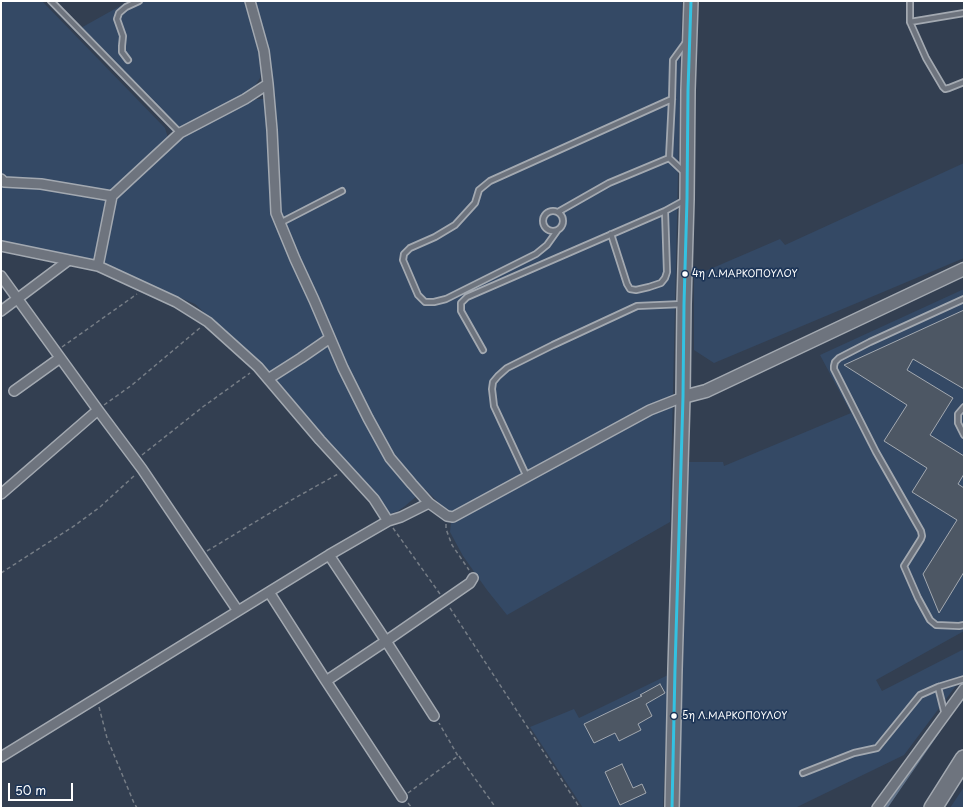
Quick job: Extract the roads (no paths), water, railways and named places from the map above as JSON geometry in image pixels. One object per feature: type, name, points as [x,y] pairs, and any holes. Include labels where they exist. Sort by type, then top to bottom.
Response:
[{"type":"highway","points":[[933,808],[964,759]]},
{"type":"main road","points":[[672,808],[675,658],[684,397],[684,304],[691,1]]},
{"type":"street","points":[[250,1],[264,51],[272,130],[276,213],[343,368],[390,458],[429,503],[447,516],[453,517],[650,410],[684,397],[706,391],[964,269]]},
{"type":"street","points":[[98,266],[112,196],[180,133],[245,99],[268,84]]},
{"type":"street","points":[[1,180],[4,182],[41,184],[112,196]]},
{"type":"street","points":[[1,246],[98,266],[176,302],[208,322],[258,367],[320,440],[374,499],[388,521]]},
{"type":"street","points":[[1,311],[69,260]]},
{"type":"street","points":[[1,276],[136,460],[238,610]]},
{"type":"street","points":[[268,379],[330,338]]},
{"type":"street","points":[[14,391],[58,354]]},
{"type":"street","points":[[1,494],[98,410]]},
{"type":"street","points":[[1,757],[329,555],[388,521],[402,517],[429,503]]},
{"type":"street","points":[[329,555],[434,716]]},
{"type":"street","points":[[326,681],[445,601],[470,583],[473,578]]},
{"type":"street","points":[[269,592],[402,797]]},
{"type":"street","points":[[877,808],[964,689]]},
{"type":"lane","points":[[51,1],[180,133]]},
{"type":"lane","points":[[128,60],[122,52],[123,36],[117,19],[119,13],[126,7],[139,1]]},
{"type":"lane","points":[[910,1],[910,22],[926,58],[943,87],[945,89],[964,82]]},
{"type":"lane","points":[[910,22],[964,13]]},
{"type":"lane","points":[[688,176],[669,158],[673,60],[690,36]]},
{"type":"lane","points":[[557,230],[553,231],[547,229],[543,223],[544,217],[548,212],[558,212],[563,217],[563,223],[547,245],[536,254],[446,299],[434,302],[425,302],[418,295],[403,260],[404,254],[410,248],[435,237],[455,225],[474,203],[479,190],[490,181],[672,99]]},
{"type":"lane","points":[[558,212],[610,183],[669,158]]},
{"type":"lane","points":[[280,223],[342,191]]},
{"type":"lane","points":[[482,350],[461,311],[461,303],[466,297],[665,211],[687,199]]},
{"type":"lane","points":[[611,234],[627,284],[630,289],[636,290],[661,283],[667,272],[665,211]]},
{"type":"lane","points":[[964,300],[870,342],[839,358],[835,362],[834,366],[834,369],[876,452],[922,536],[904,566],[918,598],[932,623],[944,626],[964,625]]},
{"type":"lane","points":[[527,477],[494,406],[492,389],[493,382],[498,376],[506,368],[637,306],[684,304]]},
{"type":"lane","points":[[964,407],[958,414],[958,423],[964,435]]},
{"type":"lane","points":[[803,774],[854,753],[877,748],[920,694],[964,679]]},
{"type":"lane","points":[[938,687],[945,715]]},
{"type":"waterway","points":[[952,712],[964,697]]},
{"type":"waterway","points":[[886,808],[939,731]]},
{"type":"place","name":"4η Λ.ΜΑΡΚΟΠΟΥΛΟΥ","points":[[685,274]]},
{"type":"place","name":"5η Λ.ΜΑΡΚΟΠΟΥΛΟΥ","points":[[674,716]]}]
